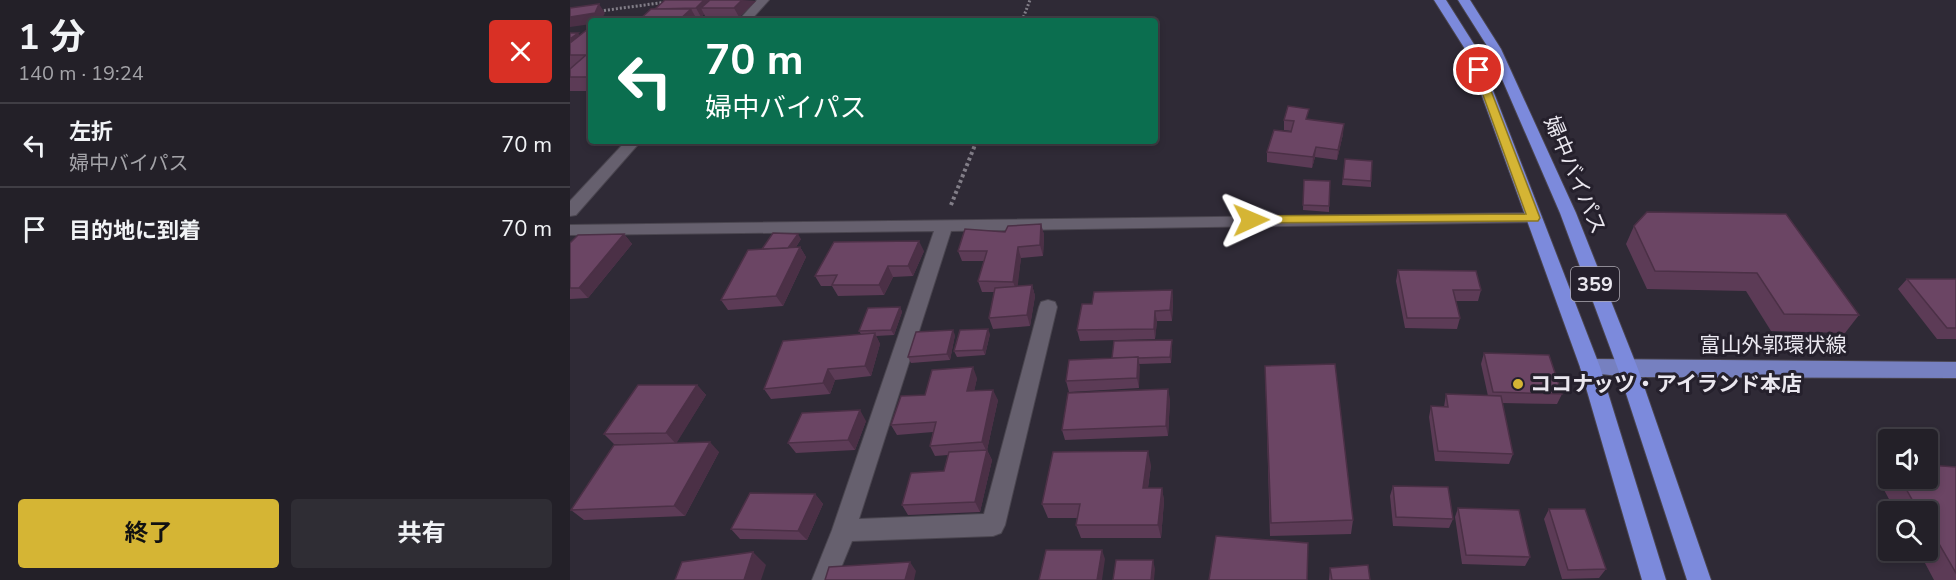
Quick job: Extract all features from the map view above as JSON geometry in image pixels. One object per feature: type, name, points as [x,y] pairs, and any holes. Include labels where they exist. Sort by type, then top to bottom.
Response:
[{"type":"highway","name":"359","points":[[1440,0],[1471,49],[1590,367],[1654,580]]},
{"type":"highway","name":"婦中バイパス","points":[[1464,0],[1496,49],[1568,213],[1628,369],[1699,580]]},
{"type":"main road","name":"富山外郭環状線","points":[[1590,367],[1956,370]]},
{"type":"street","points":[[747,18],[763,0]]},
{"type":"street","points":[[570,211],[631,144]]},
{"type":"street","points":[[570,230],[1534,218]]},
{"type":"street","points":[[824,580],[844,530],[944,226]]},
{"type":"street","points":[[844,530],[993,525],[1048,307]]},
{"type":"path","points":[[1023,18],[1030,0]]},
{"type":"path","points":[[592,12],[670,2]]},
{"type":"path","points":[[944,226],[975,144]]},
{"type":"building","points":[[665,0],[704,0],[696,8],[655,9]]},
{"type":"building","points":[[710,0],[742,0],[734,8],[701,8]]},
{"type":"building","points":[[599,4],[595,13],[570,17],[570,8]]},
{"type":"building","points":[[651,9],[691,9],[681,18],[641,18]]},
{"type":"building","points":[[588,29],[588,77],[570,77],[570,69],[586,55],[570,55],[570,43]]},
{"type":"building","points":[[570,33],[578,33],[570,39]]},
{"type":"building","points":[[1288,106],[1309,109],[1306,119],[1344,124],[1338,150],[1316,147],[1313,157],[1267,152],[1274,130],[1291,132],[1294,121],[1284,120]]},
{"type":"building","points":[[1345,159],[1372,161],[1371,181],[1343,179]]},
{"type":"building","points":[[1304,180],[1330,181],[1329,206],[1303,205]]},
{"type":"building","points":[[1647,212],[1786,214],[1859,315],[1784,314],[1757,273],[1655,271],[1634,226]]},
{"type":"building","points":[[1041,224],[1040,245],[1018,247],[1013,282],[978,281],[987,251],[958,251],[965,229],[1005,232],[1008,226]]},
{"type":"building","points":[[773,233],[798,234],[788,248],[762,249]]},
{"type":"building","points":[[624,234],[579,288],[570,288],[570,243],[578,235]]},
{"type":"building","points":[[919,241],[908,266],[888,266],[879,285],[832,285],[837,275],[815,276],[834,242]]},
{"type":"building","points":[[800,247],[776,296],[721,300],[748,250]]},
{"type":"building","points":[[1398,270],[1476,271],[1481,290],[1453,290],[1460,318],[1407,318]]},
{"type":"building","points":[[1907,279],[1956,279],[1956,328],[1947,328]]},
{"type":"building","points":[[1032,285],[1027,315],[989,318],[995,288]]},
{"type":"building","points":[[1172,290],[1170,310],[1155,311],[1154,329],[1077,330],[1082,304],[1092,304],[1094,292]]},
{"type":"building","points":[[900,307],[891,330],[859,331],[868,308]]},
{"type":"building","points":[[988,329],[983,350],[954,351],[960,330]]},
{"type":"building","points":[[953,330],[947,354],[908,357],[916,332]]},
{"type":"building","points":[[875,333],[865,366],[828,369],[823,383],[764,389],[783,341]]},
{"type":"building","points":[[1172,340],[1170,357],[1112,358],[1114,341]]},
{"type":"building","name":"ココナッツ・アイランド本店","points":[[1484,353],[1549,355],[1562,394],[1493,392]]},
{"type":"building","points":[[1138,357],[1137,378],[1066,381],[1069,360]]},
{"type":"building","points":[[1335,364],[1353,520],[1271,523],[1265,366]]},
{"type":"building","points":[[973,367],[967,391],[993,390],[982,442],[930,446],[936,422],[891,425],[901,396],[925,395],[932,370]]},
{"type":"building","points":[[638,385],[697,385],[666,433],[604,434]]},
{"type":"building","points":[[1168,389],[1166,426],[1062,430],[1068,393]]},
{"type":"building","points":[[1446,394],[1501,396],[1513,454],[1438,451],[1431,406],[1448,407]]},
{"type":"building","points":[[860,410],[848,440],[788,443],[802,413]]},
{"type":"building","points":[[710,442],[674,506],[571,510],[614,445]]},
{"type":"building","points":[[987,450],[975,502],[902,505],[911,473],[944,471],[949,452]]},
{"type":"building","points":[[1148,451],[1143,488],[1162,488],[1158,525],[1076,525],[1080,504],[1042,504],[1053,452]]},
{"type":"building","points":[[1938,466],[1956,467],[1956,573],[1938,542],[1938,501],[1913,501],[1906,489],[1938,489]]},
{"type":"building","points":[[1393,486],[1448,487],[1453,519],[1396,517]]},
{"type":"building","points":[[750,493],[815,494],[798,531],[731,529]]},
{"type":"building","points":[[1458,508],[1519,510],[1530,557],[1466,555]]},
{"type":"building","points":[[1549,509],[1585,509],[1606,569],[1568,570]]},
{"type":"building","points":[[1216,536],[1308,543],[1307,580],[1209,580]]},
{"type":"building","points":[[1046,550],[1102,550],[1097,580],[1039,580]]},
{"type":"building","points":[[753,552],[744,580],[675,580],[682,562]]},
{"type":"building","points":[[1116,560],[1153,560],[1151,580],[1113,580]]},
{"type":"building","points":[[910,562],[905,580],[825,580],[829,567]]},
{"type":"building","points":[[1368,565],[1370,580],[1332,580],[1330,568]]},
{"type":"place","name":"ココナッツ・アイランド本店","points":[[1518,384]]},
{"type":"route","points":[[1251,220],[1534,218],[1479,70]]}]
